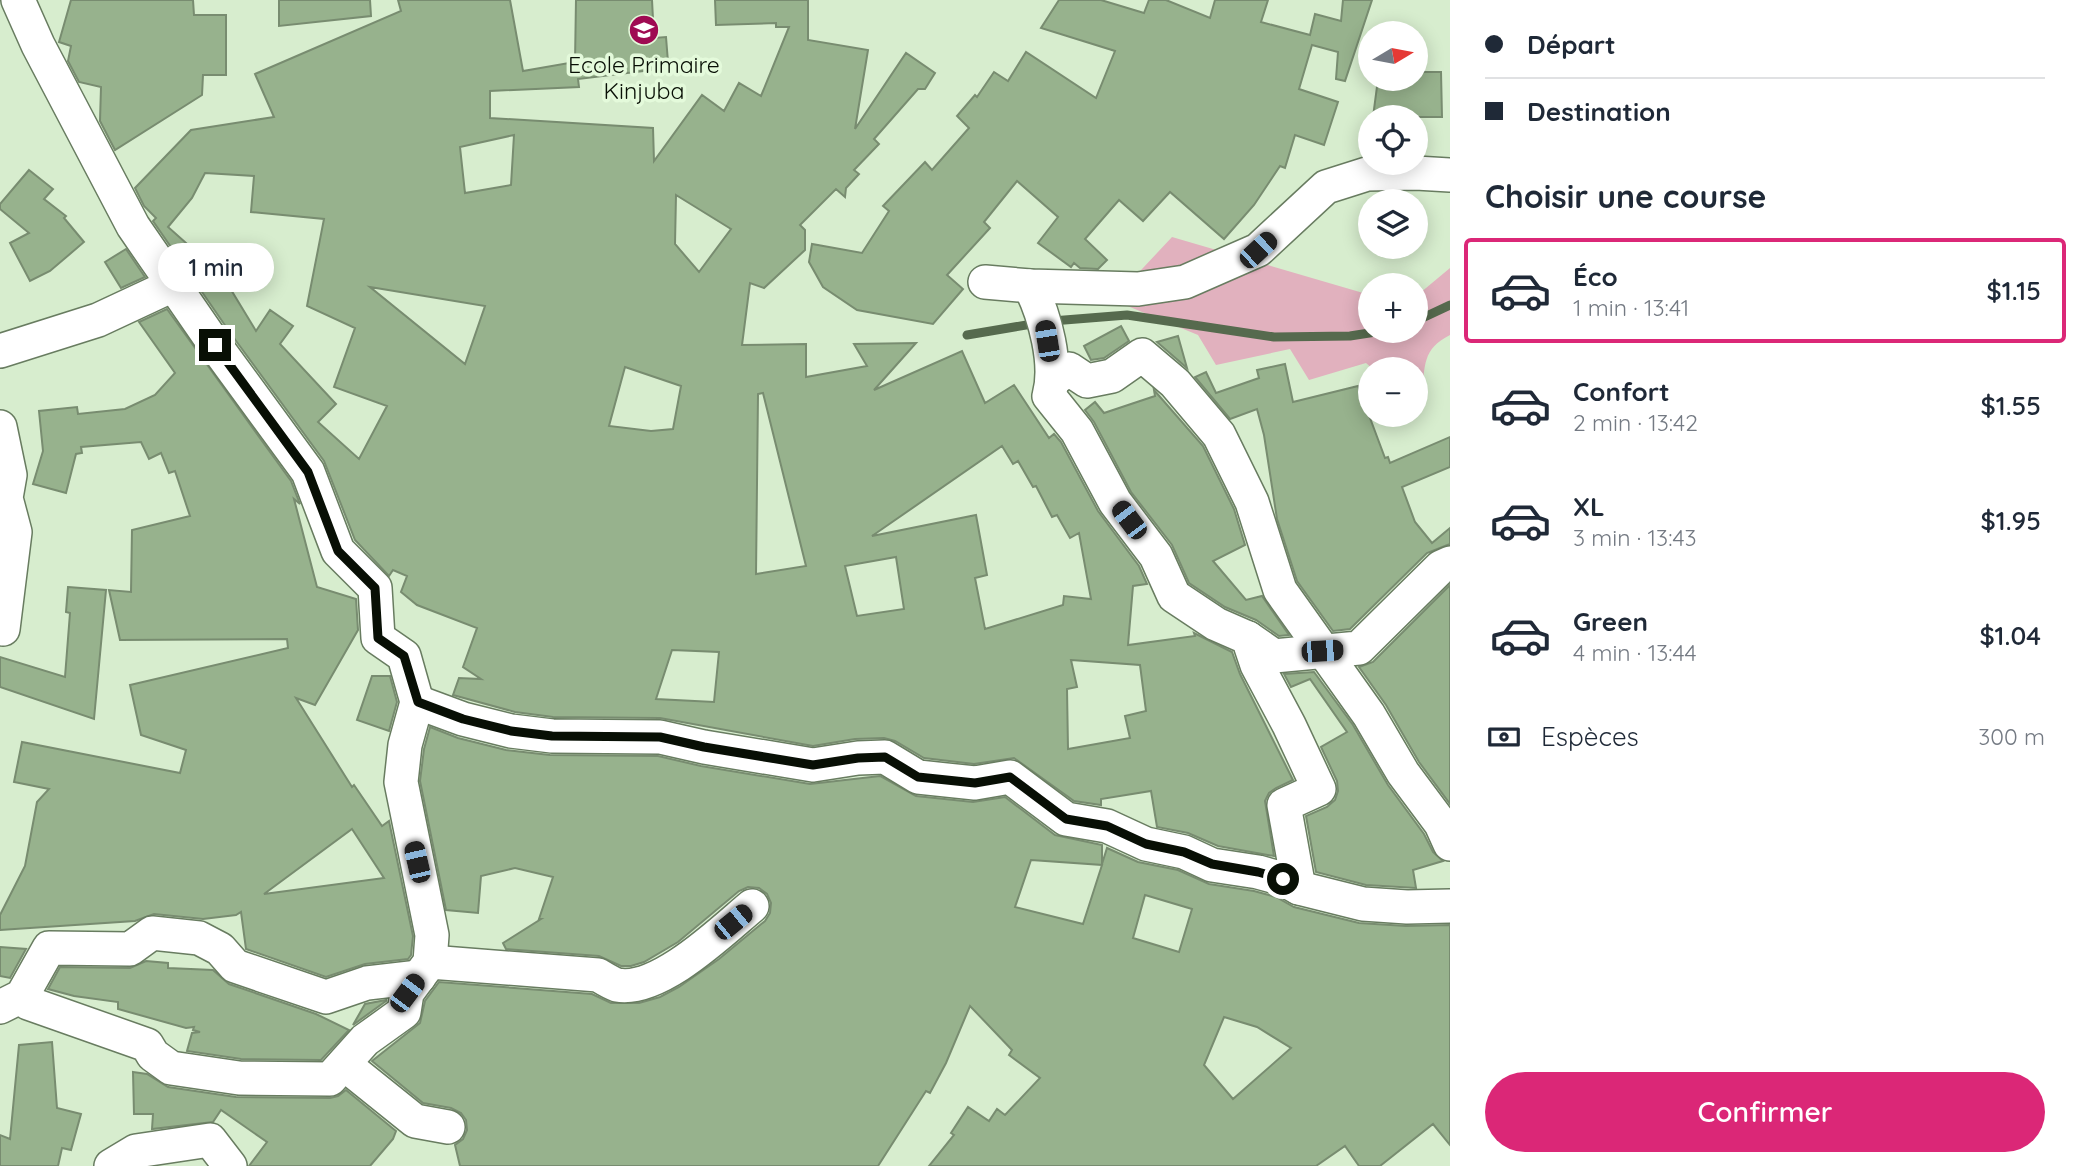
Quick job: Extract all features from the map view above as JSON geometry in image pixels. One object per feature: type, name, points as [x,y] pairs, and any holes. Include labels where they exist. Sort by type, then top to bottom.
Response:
[{"type":"street","points":[[11,1002],[28,1003],[148,1045],[153,1055],[171,1068],[239,1078],[330,1079],[365,1040],[404,1012],[407,993],[425,969],[432,935],[401,782],[405,745],[418,702],[404,656],[378,638],[375,588],[338,551],[308,472],[133,226],[37,45],[18,0]]},
{"type":"street","points":[[985,282],[1138,289],[1185,282],[1258,250],[1326,187],[1367,174],[1416,173],[1450,176]]},
{"type":"street","points":[[0,351],[99,320],[173,285]]},
{"type":"street","points":[[1030,286],[1044,321],[1053,380],[1049,396],[1077,431],[1115,502],[1156,556],[1174,596],[1216,624],[1248,638],[1274,656],[1359,648],[1441,566],[1450,563]]},
{"type":"street","points":[[1053,380],[1069,369],[1087,381],[1112,376],[1142,355],[1174,383],[1219,435],[1252,502],[1280,590],[1369,715],[1403,773],[1441,824],[1450,844]]},
{"type":"street","points":[[0,427],[9,475],[6,498],[15,532],[3,629]]},
{"type":"street","points":[[1248,638],[1257,665],[1319,789],[1284,805],[1298,888]]},
{"type":"street","points":[[418,702],[463,719],[511,731],[552,736],[660,737],[813,765],[885,757],[918,777],[975,783],[1010,777],[1066,819],[1107,826],[1146,844],[1184,852],[1212,864],[1258,872],[1283,879],[1298,888],[1363,904],[1450,906]]},
{"type":"street","points":[[11,1002],[49,948],[130,949],[152,933],[200,938],[220,949],[235,966],[326,997],[425,969],[598,975],[618,985],[643,983],[674,970],[752,906]]},
{"type":"street","points":[[344,1064],[415,1121],[447,1127]]},
{"type":"street","points":[[111,1166],[136,1152],[210,1140],[230,1166]]},
{"type":"shaded area","points":[[1172,237],[1358,291],[1358,343],[1428,343],[1428,286],[1450,268],[1450,335],[1434,346],[1428,357],[1358,357],[1358,365],[1309,380],[1290,349],[1216,365],[1198,335],[1113,300]]},
{"type":"building","points":[[71,0],[193,0],[194,15],[226,15],[226,75],[203,75],[202,95],[115,150],[100,121],[101,87],[79,82],[68,61],[71,46],[59,42]]},
{"type":"building","points":[[279,0],[370,0],[371,16],[279,26]]},
{"type":"building","points":[[398,0],[510,0],[523,71],[575,62],[576,0],[652,0],[654,38],[666,37],[668,62],[651,63],[651,70],[578,79],[579,87],[490,91],[490,118],[653,128],[654,161],[702,95],[724,111],[739,83],[761,96],[789,27],[776,27],[776,23],[716,25],[715,0],[808,0],[808,40],[868,50],[855,129],[906,53],[935,73],[925,89],[918,89],[874,139],[879,144],[854,170],[859,174],[846,188],[845,197],[836,189],[800,225],[805,230],[805,250],[764,288],[750,283],[742,345],[806,344],[806,377],[867,366],[854,344],[916,343],[874,390],[962,351],[985,403],[1014,385],[1049,438],[1054,434],[1061,442],[1098,511],[1139,566],[1147,584],[1133,586],[1128,645],[1195,636],[1194,633],[1232,652],[1240,674],[1293,780],[1269,793],[1265,801],[1274,856],[1218,846],[1188,833],[1157,827],[1151,791],[1101,799],[1101,805],[1074,801],[1014,758],[974,764],[924,758],[895,741],[884,738],[855,739],[813,746],[660,718],[553,717],[515,712],[453,695],[459,678],[481,679],[463,667],[477,628],[417,605],[401,592],[407,576],[393,570],[389,576],[355,540],[324,461],[231,334],[153,221],[156,218],[144,206],[135,188],[191,130],[274,117],[255,74],[401,11]],"holes":[[[514,135],[511,185],[465,193],[460,147]],[[205,173],[254,176],[251,212],[324,219],[307,306],[355,328],[334,387],[387,406],[359,459],[318,422],[336,404],[280,344],[293,326],[270,310],[256,331],[222,275],[168,227],[192,198]],[[676,195],[731,229],[699,272],[675,244]],[[370,287],[485,306],[465,364]],[[625,367],[681,386],[673,429],[651,431],[609,426]],[[763,393],[806,566],[756,574],[758,394]],[[1002,446],[1013,464],[1018,461],[1033,487],[1036,486],[1052,517],[1057,515],[1070,538],[1079,533],[1091,599],[1064,596],[1063,605],[985,629],[975,578],[987,575],[976,515],[872,536]],[[896,557],[904,609],[857,616],[845,566]],[[672,650],[719,652],[714,702],[656,699]],[[1071,660],[1140,665],[1146,711],[1125,716],[1130,738],[1068,749],[1067,689],[1077,687]]]},
{"type":"building","points":[[1059,0],[1101,0],[1144,13],[1149,0],[1166,0],[1210,18],[1215,0],[1268,0],[1261,22],[1310,35],[1315,14],[1341,21],[1343,0],[1372,0],[1365,21],[1358,21],[1358,42],[1345,81],[1336,79],[1338,52],[1312,45],[1299,89],[1338,102],[1324,145],[1295,135],[1285,168],[1280,166],[1254,205],[1224,239],[1170,192],[1143,221],[1119,200],[1085,239],[1107,260],[1098,269],[1080,268],[1074,263],[1071,267],[1038,243],[1058,217],[1017,181],[984,222],[990,228],[947,275],[963,289],[933,324],[857,310],[823,287],[809,262],[812,244],[862,253],[889,211],[883,206],[925,162],[932,170],[969,128],[957,116],[975,95],[977,97],[994,72],[1008,81],[1026,52],[1096,98],[1115,51],[1041,28]]},
{"type":"building","points":[[1428,72],[1441,72],[1442,117],[1428,117],[1428,105],[1375,105],[1376,91],[1428,91]]},
{"type":"building","points":[[29,170],[53,189],[44,199],[66,216],[64,218],[84,242],[50,271],[30,281],[10,243],[29,233],[0,209],[0,204]]},
{"type":"building","points":[[126,249],[145,277],[121,288],[105,262]]},
{"type":"building","points":[[167,309],[291,481],[300,504],[294,499],[317,587],[356,599],[358,630],[315,705],[296,698],[352,787],[354,785],[382,826],[389,821],[413,936],[408,959],[365,964],[326,977],[246,949],[241,912],[203,919],[154,914],[135,921],[0,930],[0,915],[25,866],[37,802],[49,789],[14,782],[22,742],[180,773],[186,750],[141,735],[130,685],[288,648],[287,639],[120,640],[109,590],[131,592],[132,530],[190,516],[175,471],[169,473],[161,453],[149,459],[141,442],[81,447],[82,453],[76,454],[66,493],[33,484],[43,451],[39,411],[77,407],[78,414],[125,409],[155,395],[175,373],[139,322]],"holes":[[[352,829],[384,878],[264,894]]]},
{"type":"building","points":[[1121,326],[1129,341],[1104,358],[1091,360],[1084,346]]},
{"type":"building","points":[[1178,336],[1187,368],[1157,342]]},
{"type":"building","points":[[1285,364],[1293,402],[1358,386],[1358,427],[1373,427],[1385,458],[1388,457],[1390,463],[1450,437],[1450,467],[1402,487],[1415,522],[1432,543],[1450,528],[1450,544],[1427,553],[1350,629],[1333,631],[1297,581],[1277,519],[1264,435],[1257,409],[1230,419],[1195,377],[1206,372],[1216,393],[1259,378],[1257,370]]},
{"type":"building","points":[[1154,390],[1203,446],[1234,509],[1245,545],[1213,561],[1246,600],[1262,596],[1289,635],[1279,636],[1256,620],[1225,607],[1189,583],[1172,545],[1131,492],[1085,410],[1095,402],[1104,413],[1155,396]]},
{"type":"building","points":[[1450,585],[1450,804],[1419,762],[1386,705],[1359,667],[1373,662]]},
{"type":"building","points":[[68,587],[106,590],[94,719],[0,687],[0,657],[65,677],[70,613],[66,612]]},
{"type":"building","points":[[1314,672],[1353,725],[1388,785],[1424,834],[1433,852],[1443,861],[1413,870],[1416,888],[1366,885],[1316,872],[1306,816],[1327,807],[1335,800],[1338,791],[1337,781],[1321,747],[1347,732],[1310,679],[1291,687],[1284,674]]},
{"type":"building","points":[[372,676],[390,676],[397,702],[389,731],[357,720]]},
{"type":"building","points":[[430,727],[458,738],[506,750],[550,755],[658,756],[810,784],[880,776],[916,796],[973,802],[1005,797],[1055,835],[1102,845],[1102,864],[1107,848],[1138,862],[1178,870],[1209,884],[1254,891],[1276,897],[1294,907],[1359,923],[1450,925],[1450,1145],[1433,1124],[1380,1166],[1359,1166],[1345,1146],[1316,1166],[929,1166],[954,1135],[951,1133],[968,1107],[989,1121],[997,1109],[1005,1115],[1040,1078],[1009,1055],[1012,1050],[970,1006],[930,1093],[926,1091],[878,1166],[460,1166],[455,1145],[463,1139],[467,1130],[466,1120],[461,1113],[451,1108],[423,1103],[372,1061],[420,1023],[425,1001],[439,982],[592,994],[611,1003],[639,1003],[660,997],[679,987],[719,959],[765,921],[770,913],[771,903],[767,894],[759,888],[748,887],[739,891],[678,942],[644,962],[631,966],[621,966],[599,956],[506,949],[503,943],[541,919],[553,877],[515,868],[481,876],[478,913],[446,910],[420,781]],"holes":[[[1031,860],[1102,865],[1083,924],[1015,907]],[[1145,895],[1192,909],[1179,952],[1133,938]],[[1224,1017],[1257,1027],[1291,1048],[1233,1099],[1204,1065]]]},
{"type":"building","points":[[0,947],[26,949],[10,978],[0,976]]},
{"type":"building","points":[[146,961],[168,963],[168,968],[213,970],[229,984],[316,1014],[349,1030],[321,1060],[241,1059],[187,1051],[192,1033],[200,1032],[193,1030],[194,1027],[186,1028],[118,1009],[118,1002],[74,996],[48,989],[60,967],[130,968]]},
{"type":"building","points":[[386,1001],[353,1025],[365,1004]]},
{"type":"building","points":[[52,1042],[57,1108],[81,1114],[71,1150],[62,1148],[58,1166],[0,1166],[0,1135],[10,1139],[19,1045]]},
{"type":"building","points":[[133,1072],[147,1074],[168,1087],[236,1097],[330,1098],[346,1090],[396,1131],[393,1139],[370,1166],[249,1166],[267,1142],[221,1110],[213,1122],[152,1129],[153,1114],[134,1114]]},
{"type":"waterway","points":[[1428,315],[1450,305]]},
{"type":"waterway","points":[[1052,321],[1127,315],[1274,337],[1358,335]]},
{"type":"waterway","points":[[967,335],[1038,323]]},
{"type":"place","name":"Ecole Primaire Kinjuba","points":[[644,30]]},
{"type":"route","points":[[215,345],[308,472],[338,551],[375,588],[378,638],[404,656],[418,702],[463,719],[511,731],[552,736],[660,737],[813,765],[885,757],[918,777],[975,783],[1010,777],[1066,819],[1107,826],[1146,844],[1184,852],[1212,864],[1283,879]]}]
